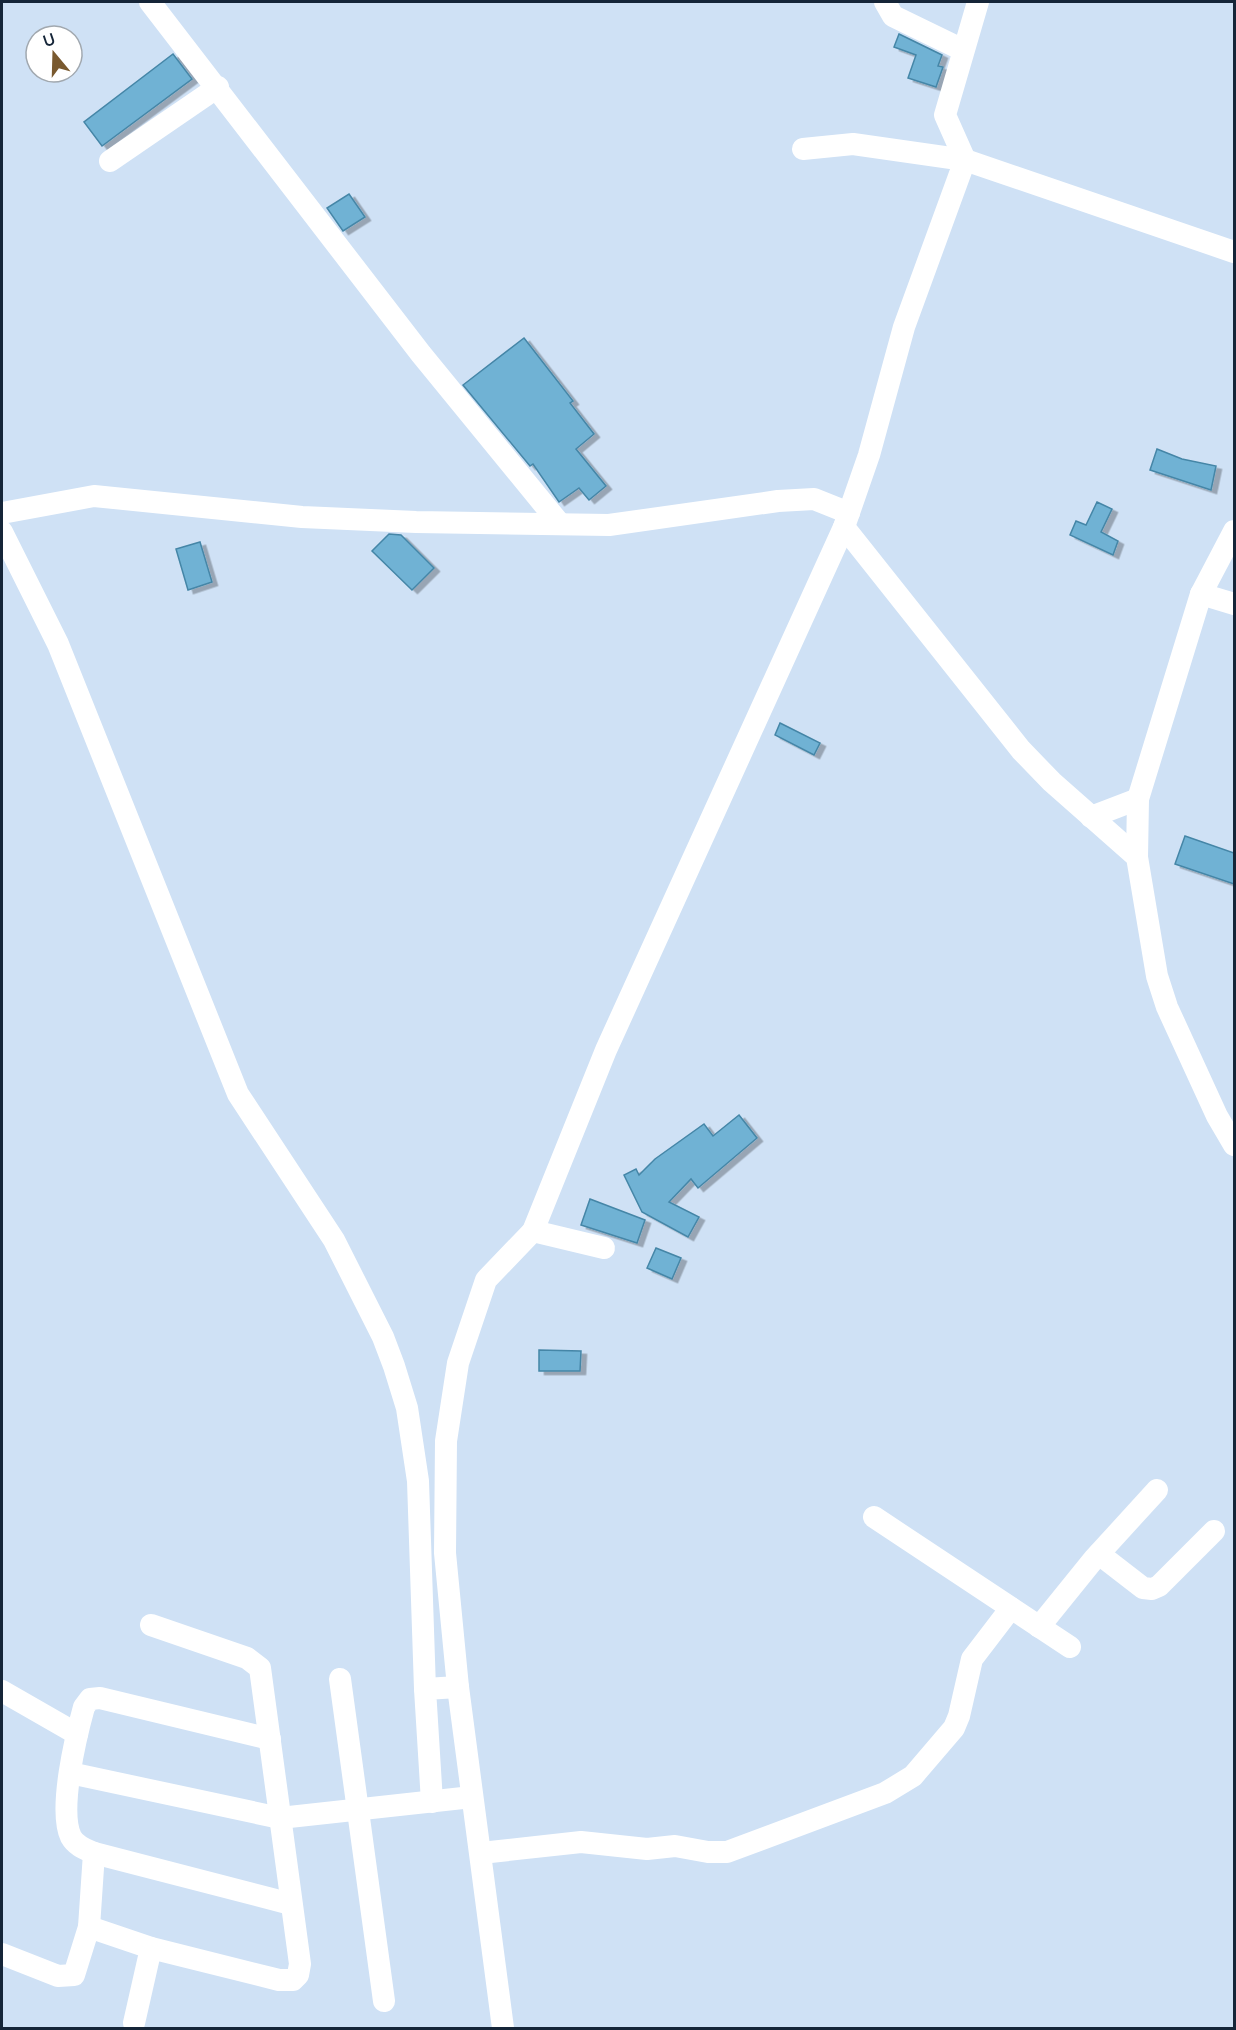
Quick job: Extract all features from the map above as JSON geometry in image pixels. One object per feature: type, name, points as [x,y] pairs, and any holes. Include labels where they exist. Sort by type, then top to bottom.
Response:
[{"type":"street","points":[[150,2],[218,87],[421,354],[560,524]]},
{"type":"street","points":[[885,2],[893,16],[963,50]]},
{"type":"street","points":[[503,2028],[458,1687],[444,1527],[446,1441],[453,1385],[486,1280],[533,1231],[606,1050],[846,520],[869,455],[904,327],[965,160],[945,115],[978,2]]},
{"type":"street","points":[[110,161],[218,87]]},
{"type":"street","points":[[803,148],[854,144],[965,160],[1234,252]]},
{"type":"street","points":[[2,513],[94,496],[110,496],[302,517],[416,522],[631,523],[778,501],[814,499],[846,520],[1021,750],[1137,857]]},
{"type":"street","points":[[1234,531],[1201,594],[1138,799],[1137,857],[1157,976],[1167,1007],[1217,1116],[1234,1145]]},
{"type":"street","points":[[2,532],[58,644],[238,1094],[334,1240],[383,1337],[394,1366],[407,1408],[418,1481],[425,1689],[432,1802]]},
{"type":"street","points":[[1201,594],[1234,604]]},
{"type":"street","points":[[1091,817],[1138,799]]},
{"type":"street","points":[[533,1231],[604,1248]]},
{"type":"street","points":[[1039,1627],[1099,1554],[1157,1490]]},
{"type":"street","points":[[874,1517],[1070,1647]]},
{"type":"street","points":[[1099,1554],[1143,1588],[1152,1589],[1159,1586],[1214,1531]]},
{"type":"street","points":[[481,1853],[581,1842],[639,1848],[675,1846],[708,1852],[727,1852],[885,1793],[913,1776],[954,1728],[972,1659],[1011,1608]]},
{"type":"street","points":[[89,1927],[152,1948],[279,1980],[292,1980],[298,1975],[300,1964],[260,1668],[255,1662],[151,1625]]},
{"type":"street","points":[[340,1679],[384,2001]]},
{"type":"street","points":[[425,1689],[458,1687]]},
{"type":"street","points":[[2,1691],[77,1734]]},
{"type":"street","points":[[270,1739],[94,1697],[86,1702],[77,1734],[69,1773],[68,1822],[71,1837],[79,1846],[94,1853],[291,1904]]},
{"type":"street","points":[[69,1773],[280,1818],[472,1797]]},
{"type":"street","points":[[2,1954],[58,1976],[74,1975],[89,1927],[94,1853]]},
{"type":"street","points":[[134,2023],[152,1948]]},
{"type":"building","points":[[899,34],[942,55],[938,66],[943,67],[936,87],[908,78],[916,55],[894,47]]},
{"type":"building","points":[[173,54],[192,79],[102,146],[84,122]]},
{"type":"building","points":[[349,194],[365,217],[343,231],[327,208]]},
{"type":"building","points":[[524,338],[573,401],[570,403],[594,434],[576,449],[606,486],[589,500],[579,488],[559,502],[533,464],[530,466],[463,385]]},
{"type":"building","points":[[1157,449],[1182,459],[1216,466],[1211,490],[1150,470]]},
{"type":"building","points":[[1097,502],[1112,509],[1101,532],[1118,541],[1113,555],[1070,535],[1076,521],[1086,525]]},
{"type":"building","points":[[389,534],[401,535],[434,568],[412,590],[372,551]]},
{"type":"building","points":[[200,542],[212,582],[188,590],[176,549]]},
{"type":"building","points":[[780,723],[820,743],[814,755],[775,735]]},
{"type":"building","points":[[1185,836],[1234,853],[1234,884],[1175,864]]},
{"type":"building","points":[[739,1115],[757,1138],[698,1188],[691,1179],[669,1202],[699,1217],[688,1237],[642,1212],[624,1175],[636,1169],[639,1175],[655,1159],[704,1124],[713,1136]]},
{"type":"building","points":[[590,1199],[645,1220],[637,1243],[581,1225]]},
{"type":"building","points":[[656,1248],[681,1258],[672,1279],[647,1268]]},
{"type":"building","points":[[539,1350],[581,1351],[580,1371],[539,1371]]}]
